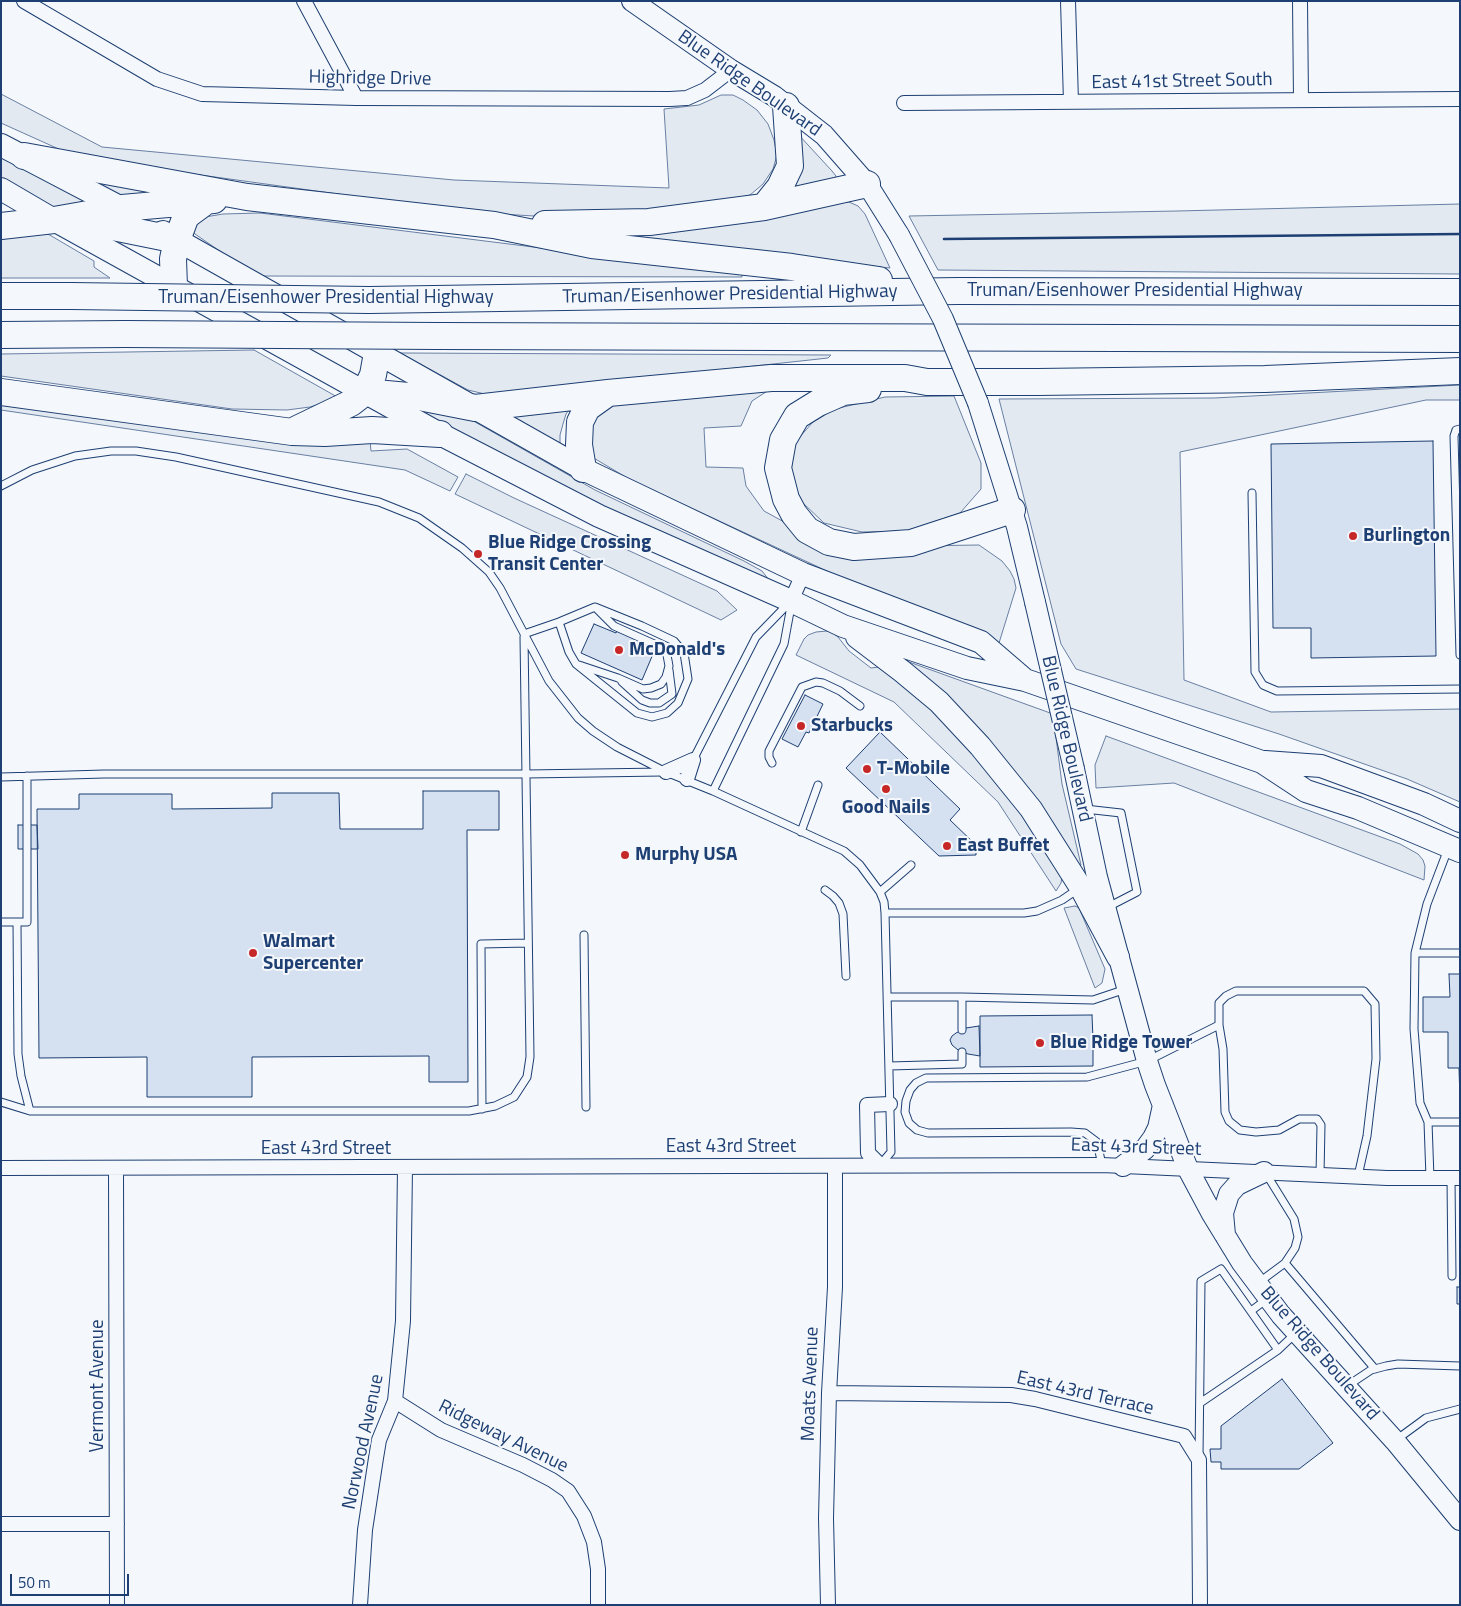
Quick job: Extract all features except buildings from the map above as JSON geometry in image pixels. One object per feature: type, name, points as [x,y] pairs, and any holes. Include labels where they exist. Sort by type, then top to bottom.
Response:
[{"type":"highway","points":[[764,207],[780,187],[790,166],[786,106]]},
{"type":"highway","points":[[12,151],[247,197],[494,225],[592,245],[792,267],[958,291]]},
{"type":"highway","points":[[494,225],[649,222],[764,207],[867,184]]},
{"type":"highway","points":[[1,226],[54,220],[122,208],[247,197]]},
{"type":"highway","points":[[174,286],[173,259],[176,240],[186,216],[205,202]]},
{"type":"highway","points":[[54,220],[93,223],[176,240]]},
{"type":"highway","name":"Truman/Eisenhower Presidential Highway","points":[[1,296],[369,300],[958,291],[1460,292]]},
{"type":"highway","name":"Truman/Eisenhower Presidential Highway","points":[[1,335],[1460,338]]},
{"type":"highway","points":[[292,432],[351,403],[365,392],[373,375],[377,353]]},
{"type":"highway","points":[[1012,510],[911,543],[854,547],[829,542],[807,530],[794,514],[786,499],[778,468],[783,440],[796,416],[818,403],[843,392],[927,382],[1265,379],[1460,371]]},
{"type":"highway","points":[[365,392],[418,397],[475,408],[608,393],[771,378],[905,378],[927,382]]},
{"type":"highway","points":[[1,392],[292,432],[325,433],[372,430],[440,434]]},
{"type":"highway","points":[[583,469],[579,445],[580,422],[586,408],[608,393]]},
{"type":"main road","points":[[12,151],[122,208],[583,469],[803,574],[981,642],[1025,680]]},
{"type":"main road","points":[[1,189],[440,434],[599,516],[792,601],[843,626],[967,668],[1025,680],[1262,762],[1306,791],[1358,808],[1454,849]]},
{"type":"main road","points":[[843,626],[939,702],[980,746],[1031,809],[1081,888],[1118,957]]},
{"type":"main road","points":[[1262,762],[1320,766],[1424,804],[1460,821]]},
{"type":"street","name":"Highridge Drive","points":[[24,1],[157,79],[202,94],[356,98],[670,99],[687,98],[705,90],[730,70]]},
{"type":"street","points":[[304,1],[356,98]]},
{"type":"street","name":"Blue Ridge Boulevard","points":[[632,1],[730,70],[774,96],[824,135],[867,184],[899,235],[943,319],[978,403],[1012,510],[1105,908],[1126,989],[1147,1061],[1188,1169],[1224,1235],[1263,1291],[1296,1333],[1395,1441],[1460,1520]]},
{"type":"street","points":[[1068,1],[1071,102]]},
{"type":"street","points":[[1300,1],[1301,100]]},
{"type":"street","name":"East 41st Street South","points":[[904,104],[1460,99]]},
{"type":"street","points":[[792,601],[803,574]]},
{"type":"street","points":[[666,772],[693,760]]},
{"type":"street","points":[[687,779],[693,760]]},
{"type":"street","points":[[880,1165],[868,1154],[867,1104],[890,1104]]},
{"type":"street","points":[[1124,1166],[1145,1150],[1153,1138],[1158,1128],[1163,1105]]},
{"type":"street","name":"East 43rd Street","points":[[1,1168],[1102,1165],[1358,1176],[1456,1178]]},
{"type":"street","name":"Moats Avenue","points":[[828,1605],[826,1518],[829,1393],[835,1287],[835,1166]]},
{"type":"street","name":"Vermont Avenue","points":[[116,1168],[117,1605]]},
{"type":"street","name":"Norwood Avenue","points":[[360,1605],[365,1530],[379,1440],[394,1401],[403,1321],[405,1168]]},
{"type":"street","points":[[1224,1235],[1223,1212],[1228,1194],[1237,1185],[1264,1172]]},
{"type":"street","name":"East 43rd Terrace","points":[[829,1393],[1011,1395],[1035,1399],[1184,1436],[1199,1460]]},
{"type":"street","name":"Ridgeway Avenue","points":[[394,1401],[441,1430],[523,1465],[552,1480],[568,1491],[584,1516],[594,1542],[598,1569],[598,1605]]},
{"type":"street","points":[[1199,1460],[1200,1605]]},
{"type":"street","points":[[1,1524],[117,1524]]},
{"type":"lane","points":[[1460,429],[1456,430],[1454,436],[1460,655]]},
{"type":"lane","points":[[1,486],[32,470],[75,456],[111,451],[136,451],[176,457],[379,502],[419,518],[442,533],[489,572],[500,588],[549,681],[578,718],[618,747],[666,772],[687,779],[844,852],[860,865],[880,892],[884,902],[885,913],[891,1152],[880,1165]]},
{"type":"lane","points":[[1252,493],[1255,672],[1263,685],[1277,691],[1460,689]]},
{"type":"lane","points":[[693,760],[756,637],[792,601]]},
{"type":"lane","points":[[713,791],[784,644],[792,601]]},
{"type":"lane","points":[[524,634],[595,607],[674,641],[684,653],[688,679],[678,703],[667,713],[652,717],[637,713],[576,664],[569,652],[558,622]]},
{"type":"lane","points":[[595,607],[614,626],[660,647],[667,655],[672,694],[659,703],[650,703],[642,700],[618,678]]},
{"type":"lane","points":[[1,1102],[30,1111],[482,1109],[495,1106],[514,1097],[527,1077],[530,1057],[524,634]]},
{"type":"lane","points":[[576,664],[618,678],[643,689],[662,684],[669,666]]},
{"type":"lane","points":[[772,763],[769,751],[802,687],[816,682],[823,683],[840,691],[860,706]]},
{"type":"lane","points":[[1,777],[129,774],[666,772]]},
{"type":"lane","points":[[1,922],[27,922],[27,776]]},
{"type":"lane","points":[[801,832],[818,785]]},
{"type":"lane","points":[[1082,809],[1121,813],[1137,892],[1105,908]]},
{"type":"lane","points":[[1430,1178],[1428,1122],[1420,1103],[1414,1029],[1415,953],[1427,904],[1454,849]]},
{"type":"lane","points":[[880,892],[912,864]]},
{"type":"lane","points":[[885,913],[1037,911],[1062,900],[1081,888]]},
{"type":"lane","points":[[825,890],[839,903],[843,914],[846,976]]},
{"type":"lane","points":[[17,922],[18,1054],[21,1076],[30,1111]]},
{"type":"lane","points":[[584,935],[586,1107]]},
{"type":"lane","points":[[482,1109],[481,944],[528,943]]},
{"type":"lane","points":[[1415,953],[1460,953]]},
{"type":"lane","points":[[887,997],[1093,1000],[1126,989]]},
{"type":"lane","points":[[1320,1174],[1322,1126],[1317,1119],[1298,1119],[1279,1130],[1256,1132],[1240,1130],[1229,1121],[1225,1112],[1223,1049],[1218,1003],[1236,991],[1364,991],[1375,1004],[1376,1059],[1367,1136],[1358,1176]]},
{"type":"lane","points":[[962,997],[962,1030]]},
{"type":"lane","points":[[1102,1165],[1097,1142],[1085,1133],[928,1133],[917,1130],[909,1123],[905,1112],[906,1101],[910,1090],[916,1083],[926,1078],[1087,1077],[1147,1061],[1219,1025]]},
{"type":"lane","points":[[889,1066],[962,1064],[962,1052]]},
{"type":"lane","points":[[1428,1122],[1460,1122]]},
{"type":"lane","points":[[1251,1311],[1263,1291],[1295,1248],[1298,1237],[1294,1219],[1264,1172]]},
{"type":"lane","points":[[1452,1276],[1456,1178]]},
{"type":"lane","points":[[1284,1263],[1375,1369]]},
{"type":"lane","points":[[1199,1460],[1201,1281],[1221,1269],[1278,1350]]},
{"type":"lane","points":[[1200,1404],[1278,1350],[1296,1333]]},
{"type":"lane","points":[[1346,1387],[1371,1370],[1398,1364],[1460,1366]]},
{"type":"lane","points":[[1395,1441],[1426,1418],[1460,1409]]},
{"type":"shaded area","points":[[1,94],[102,147],[454,180],[669,188],[664,109],[699,105],[721,95],[733,95],[757,110],[768,124],[777,155],[773,169],[763,184],[750,195],[726,201],[600,216],[534,216],[468,212],[92,160],[72,155],[1,123]]},
{"type":"shaded area","points":[[797,133],[836,176],[835,180],[783,193]]},
{"type":"shaded area","points":[[1,158],[93,205],[55,210],[1,179]]},
{"type":"shaded area","points":[[93,182],[179,191],[127,200]]},
{"type":"shaded area","points":[[849,202],[858,206],[865,214],[890,268],[552,231]]},
{"type":"shaded area","points":[[1460,204],[1460,274],[938,270],[909,216],[1177,211]]},
{"type":"shaded area","points":[[260,213],[742,273],[742,277],[256,276],[190,230],[205,217],[223,214]]},
{"type":"shaded area","points":[[40,232],[48,234],[94,261],[94,267],[110,278],[1,278],[1,234]]},
{"type":"shaded area","points":[[254,350],[339,398],[310,407],[287,410],[232,409],[1,376],[1,354]]},
{"type":"shaded area","points":[[400,353],[831,355],[828,358],[489,395],[468,390]]},
{"type":"shaded area","points":[[1460,385],[1460,400],[1426,400],[1180,452],[1184,680],[1271,712],[1460,709],[1460,802],[1407,779],[1279,734],[1076,669],[1061,644],[999,399],[1214,398]]},
{"type":"shaded area","points":[[775,386],[752,401],[741,426],[704,428],[706,467],[743,468],[746,486],[764,511],[799,530],[843,547],[979,545],[1002,561],[1010,571],[1016,588],[999,643],[829,572],[629,479],[592,457],[589,420],[607,406]]},
{"type":"shaded area","points":[[954,396],[981,463],[981,489],[960,513],[906,531],[862,532],[824,523],[803,503],[795,488],[789,460],[797,440],[813,422],[835,409],[885,397]]},
{"type":"shaded area","points":[[401,398],[461,414],[595,490],[744,561],[762,571],[769,580],[767,582],[460,439]]},
{"type":"shaded area","points":[[574,402],[566,414],[560,435],[560,447],[498,411]]},
{"type":"shaded area","points":[[1,404],[370,441],[371,451],[407,449],[458,477],[450,491],[405,470],[1,410]]},
{"type":"shaded area","points":[[466,474],[717,591],[737,610],[721,620],[455,494]]},
{"type":"shaded area","points":[[827,631],[838,637],[849,651],[871,668],[879,667],[950,723],[1007,789],[1062,877],[1056,891],[998,802],[894,702],[796,655],[808,635]]},
{"type":"shaded area","points":[[898,658],[1053,714],[1062,784],[1081,865],[1075,867]]},
{"type":"shaded area","points":[[1106,736],[1400,844],[1418,854],[1423,860],[1425,866],[1424,880],[1174,783],[1096,788],[1095,765]]},
{"type":"shaded area","points":[[1075,906],[1079,908],[1105,969],[1102,983],[1095,988],[1064,908]]},
{"type":"wall","points":[[944,239],[1460,234]]},
{"type":"place","name":"Burlington","points":[[1353,536]]},
{"type":"place","name":"Blue Ridge Crossing Transit Center","points":[[478,554]]},
{"type":"place","name":"McDonald's","points":[[619,650]]},
{"type":"place","name":"Starbucks","points":[[801,726]]},
{"type":"place","name":"T-Mobile","points":[[867,769]]},
{"type":"place","name":"Good Nails","points":[[886,789]]},
{"type":"place","name":"East Buffet","points":[[947,846]]},
{"type":"place","name":"Murphy USA","points":[[625,855]]},
{"type":"place","name":"Walmart Supercenter","points":[[253,953]]},
{"type":"place","name":"Blue Ridge Tower","points":[[1040,1043]]}]
